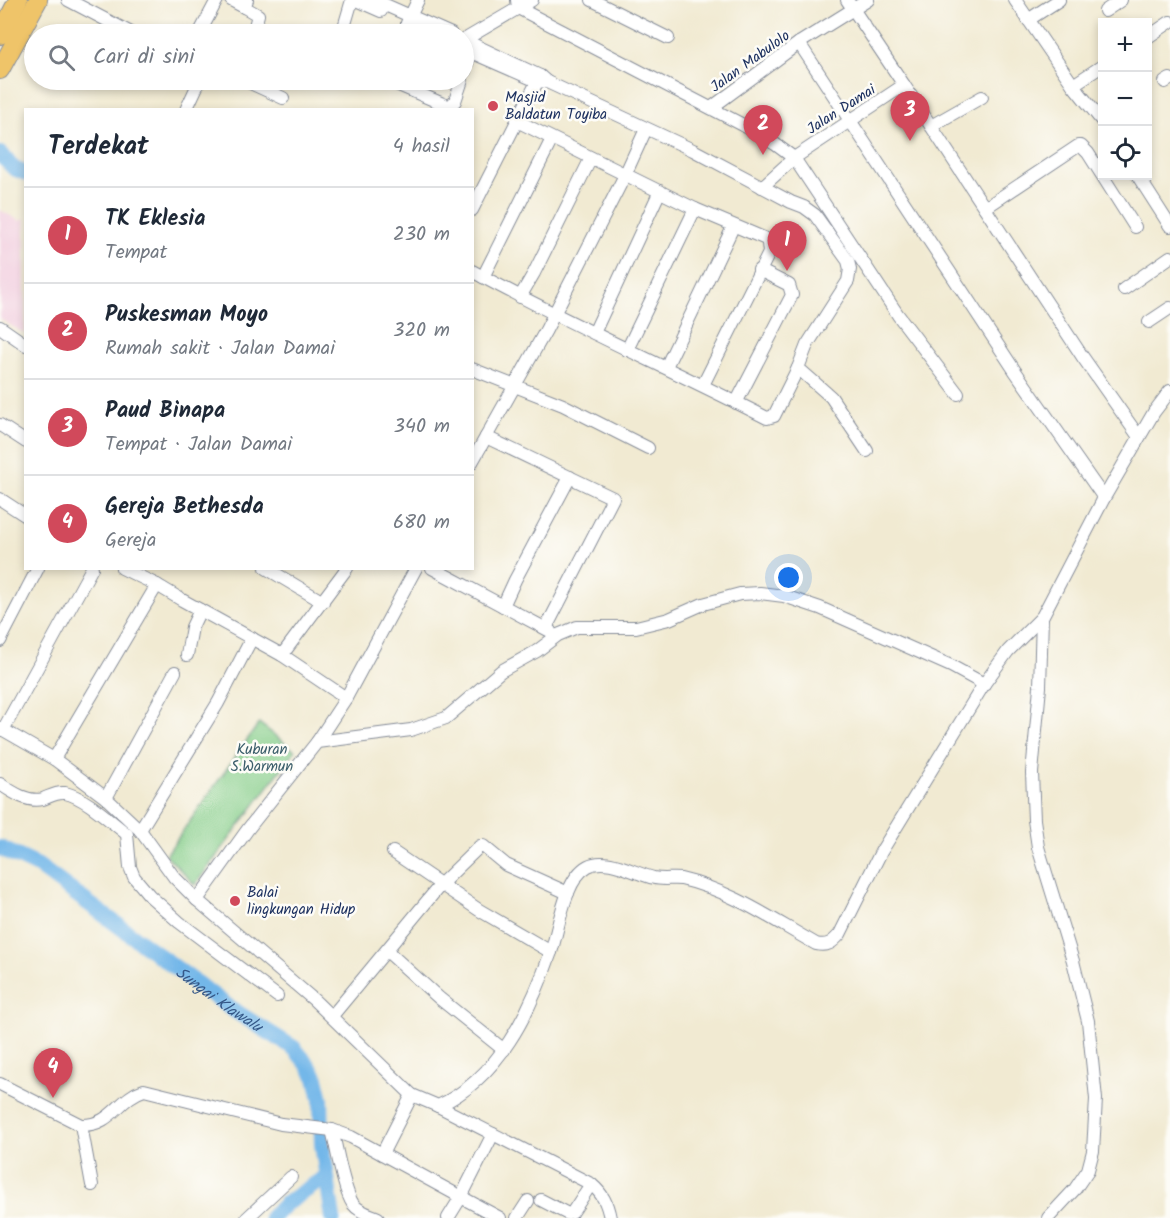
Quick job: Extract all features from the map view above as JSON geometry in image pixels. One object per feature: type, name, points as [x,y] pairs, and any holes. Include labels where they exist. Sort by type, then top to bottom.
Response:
[{"type":"highway","points":[[25,24],[38,0]]},
{"type":"highway","points":[[0,35],[14,1]]},
{"type":"highway","points":[[0,70],[24,26]]},
{"type":"street","points":[[68,0],[114,24]]},
{"type":"street","points":[[204,24],[217,0]]},
{"type":"street","points":[[231,0],[246,3],[258,15],[256,24]]},
{"type":"street","points":[[346,24],[354,0],[421,24]]},
{"type":"street","points":[[374,0],[415,24]]},
{"type":"street","points":[[409,20],[418,0]]},
{"type":"street","points":[[474,33],[518,4],[532,0]]},
{"type":"street","points":[[592,0],[668,38]]},
{"type":"street","name":"Jalan Mabulolo","points":[[711,108],[850,5],[868,0]]},
{"type":"street","points":[[1015,0],[1073,85],[1098,116]]},
{"type":"street","points":[[1028,20],[1059,0]]},
{"type":"street","points":[[1105,11],[1121,0]]},
{"type":"street","points":[[518,4],[711,108],[794,158],[856,264],[958,394]]},
{"type":"street","points":[[850,5],[1082,356],[1139,437]]},
{"type":"street","points":[[1152,34],[1170,22]]},
{"type":"street","points":[[799,43],[1008,361],[1104,498]]},
{"type":"street","points":[[474,45],[541,80],[693,150],[804,207],[815,215],[848,261],[856,264]]},
{"type":"street","points":[[474,54],[541,80]]},
{"type":"street","points":[[1073,85],[1098,69]]},
{"type":"street","points":[[474,206],[541,80]]},
{"type":"street","name":"Jalan Damai","points":[[762,187],[794,158],[904,85]]},
{"type":"street","points":[[187,108],[195,90]]},
{"type":"street","points":[[266,90],[283,98]]},
{"type":"street","points":[[410,90],[450,107],[459,90]]},
{"type":"street","points":[[931,126],[981,97]]},
{"type":"street","points":[[517,122],[695,209],[766,240],[769,253],[703,385]]},
{"type":"street","points":[[474,457],[480,441],[554,314],[646,129]]},
{"type":"street","points":[[552,139],[478,274],[766,418],[771,417],[798,368],[807,345],[848,281],[856,264]]},
{"type":"street","points":[[982,204],[1077,146],[1081,146],[1088,153],[1135,227]]},
{"type":"street","points":[[520,297],[591,158]]},
{"type":"street","points":[[1141,180],[1170,226]]},
{"type":"street","points":[[594,333],[660,191]]},
{"type":"street","points":[[627,350],[695,209]]},
{"type":"street","points":[[666,367],[733,227]]},
{"type":"street","points":[[1124,289],[1170,257]]},
{"type":"street","points":[[736,403],[792,295],[789,285],[759,270]]},
{"type":"street","points":[[1149,322],[1170,308]]},
{"type":"street","points":[[0,327],[24,344]]},
{"type":"street","points":[[798,368],[831,397],[867,451]]},
{"type":"street","points":[[474,370],[515,384],[563,405],[648,448]]},
{"type":"street","points":[[438,1106],[465,1090],[504,1050],[519,1028],[551,952],[568,893],[588,866],[609,864],[655,878],[679,879],[705,887],[730,896],[816,944],[830,944],[840,934],[881,852],[984,684],[1008,651],[1042,617],[1104,498],[1139,437],[1170,391]]},
{"type":"street","points":[[0,425],[24,441]]},
{"type":"street","points":[[480,441],[570,477],[613,498],[546,628]]},
{"type":"street","points":[[503,606],[570,477]]},
{"type":"street","points":[[1,501],[24,515]]},
{"type":"street","points":[[0,641],[37,570]]},
{"type":"street","points":[[91,570],[2,729],[54,759],[106,798],[140,830],[174,877],[196,900],[332,1016],[412,1095],[591,1184],[601,1192],[610,1218]]},
{"type":"street","points":[[126,570],[282,655],[346,698]]},
{"type":"street","points":[[269,570],[322,602]]},
{"type":"street","points":[[282,655],[346,570]]},
{"type":"street","points":[[196,900],[248,829],[317,742],[346,698],[415,570]]},
{"type":"street","points":[[436,570],[558,635]]},
{"type":"street","points":[[54,759],[157,585]]},
{"type":"street","points":[[317,742],[411,730],[446,718],[501,671],[537,651],[558,635],[577,627],[636,627],[669,619],[703,604],[740,594],[760,593],[784,596],[820,608],[951,666],[984,684]]},
{"type":"street","points":[[187,655],[192,627],[200,610]]},
{"type":"street","points":[[1042,617],[1040,687],[1032,772],[1034,820],[1038,847],[1073,961],[1088,1021],[1096,1098],[1093,1151],[1088,1170],[1075,1189],[1048,1218]]},
{"type":"street","points":[[140,830],[218,703],[252,638]]},
{"type":"street","points":[[106,798],[175,672]]},
{"type":"street","points":[[0,784],[17,795],[31,799],[40,800],[61,793],[68,794],[127,834],[129,838],[128,858],[134,877],[150,896],[179,922],[277,996]]},
{"type":"street","points":[[332,1016],[442,883],[474,851],[483,846],[506,865],[568,893]]},
{"type":"street","points":[[393,852],[479,910],[551,952]]},
{"type":"street","points":[[387,951],[439,998],[504,1050]]},
{"type":"street","points":[[0,1084],[81,1125],[95,1125],[131,1097],[144,1090],[281,1124],[327,1130],[351,1137],[500,1218]]},
{"type":"street","points":[[382,1154],[412,1095]]},
{"type":"street","points":[[81,1125],[92,1185]]},
{"type":"street","points":[[327,1130],[348,1194],[361,1211],[378,1218]]},
{"type":"street","points":[[448,1218],[493,1134]]},
{"type":"street","points":[[247,1218],[291,1177]]},
{"type":"street","points":[[541,1200],[572,1214],[591,1184]]},
{"type":"street","points":[[517,1218],[528,1201]]},
{"type":"shaded area","points":[[0,210],[20,221],[24,220],[24,333],[0,319]]},
{"type":"green space","name":"Kuburan S.Warmun","points":[[259,723],[295,751],[195,885],[166,855]]},
{"type":"waterway","points":[[0,154],[14,168],[24,172]]},
{"type":"waterway","name":"Sungai Klawalu","points":[[0,848],[38,866],[230,1008],[294,1048],[316,1078],[321,1099],[322,1144],[333,1218]]},
{"type":"waterway","points":[[271,1218],[285,1204],[326,1177]]},
{"type":"place","name":"Masjid Baldatun Toyiba","points":[[493,106]]},
{"type":"place","name":"Paud Binapa","points":[[910,141]]},
{"type":"place","name":"Puskesman Moyo","points":[[763,155]]},
{"type":"place","name":"TK Eklesia","points":[[787,271]]},
{"type":"place","name":"Balai lingkungan Hidup","points":[[235,901]]},
{"type":"place","name":"Gereja Bethesda","points":[[53,1098]]}]
